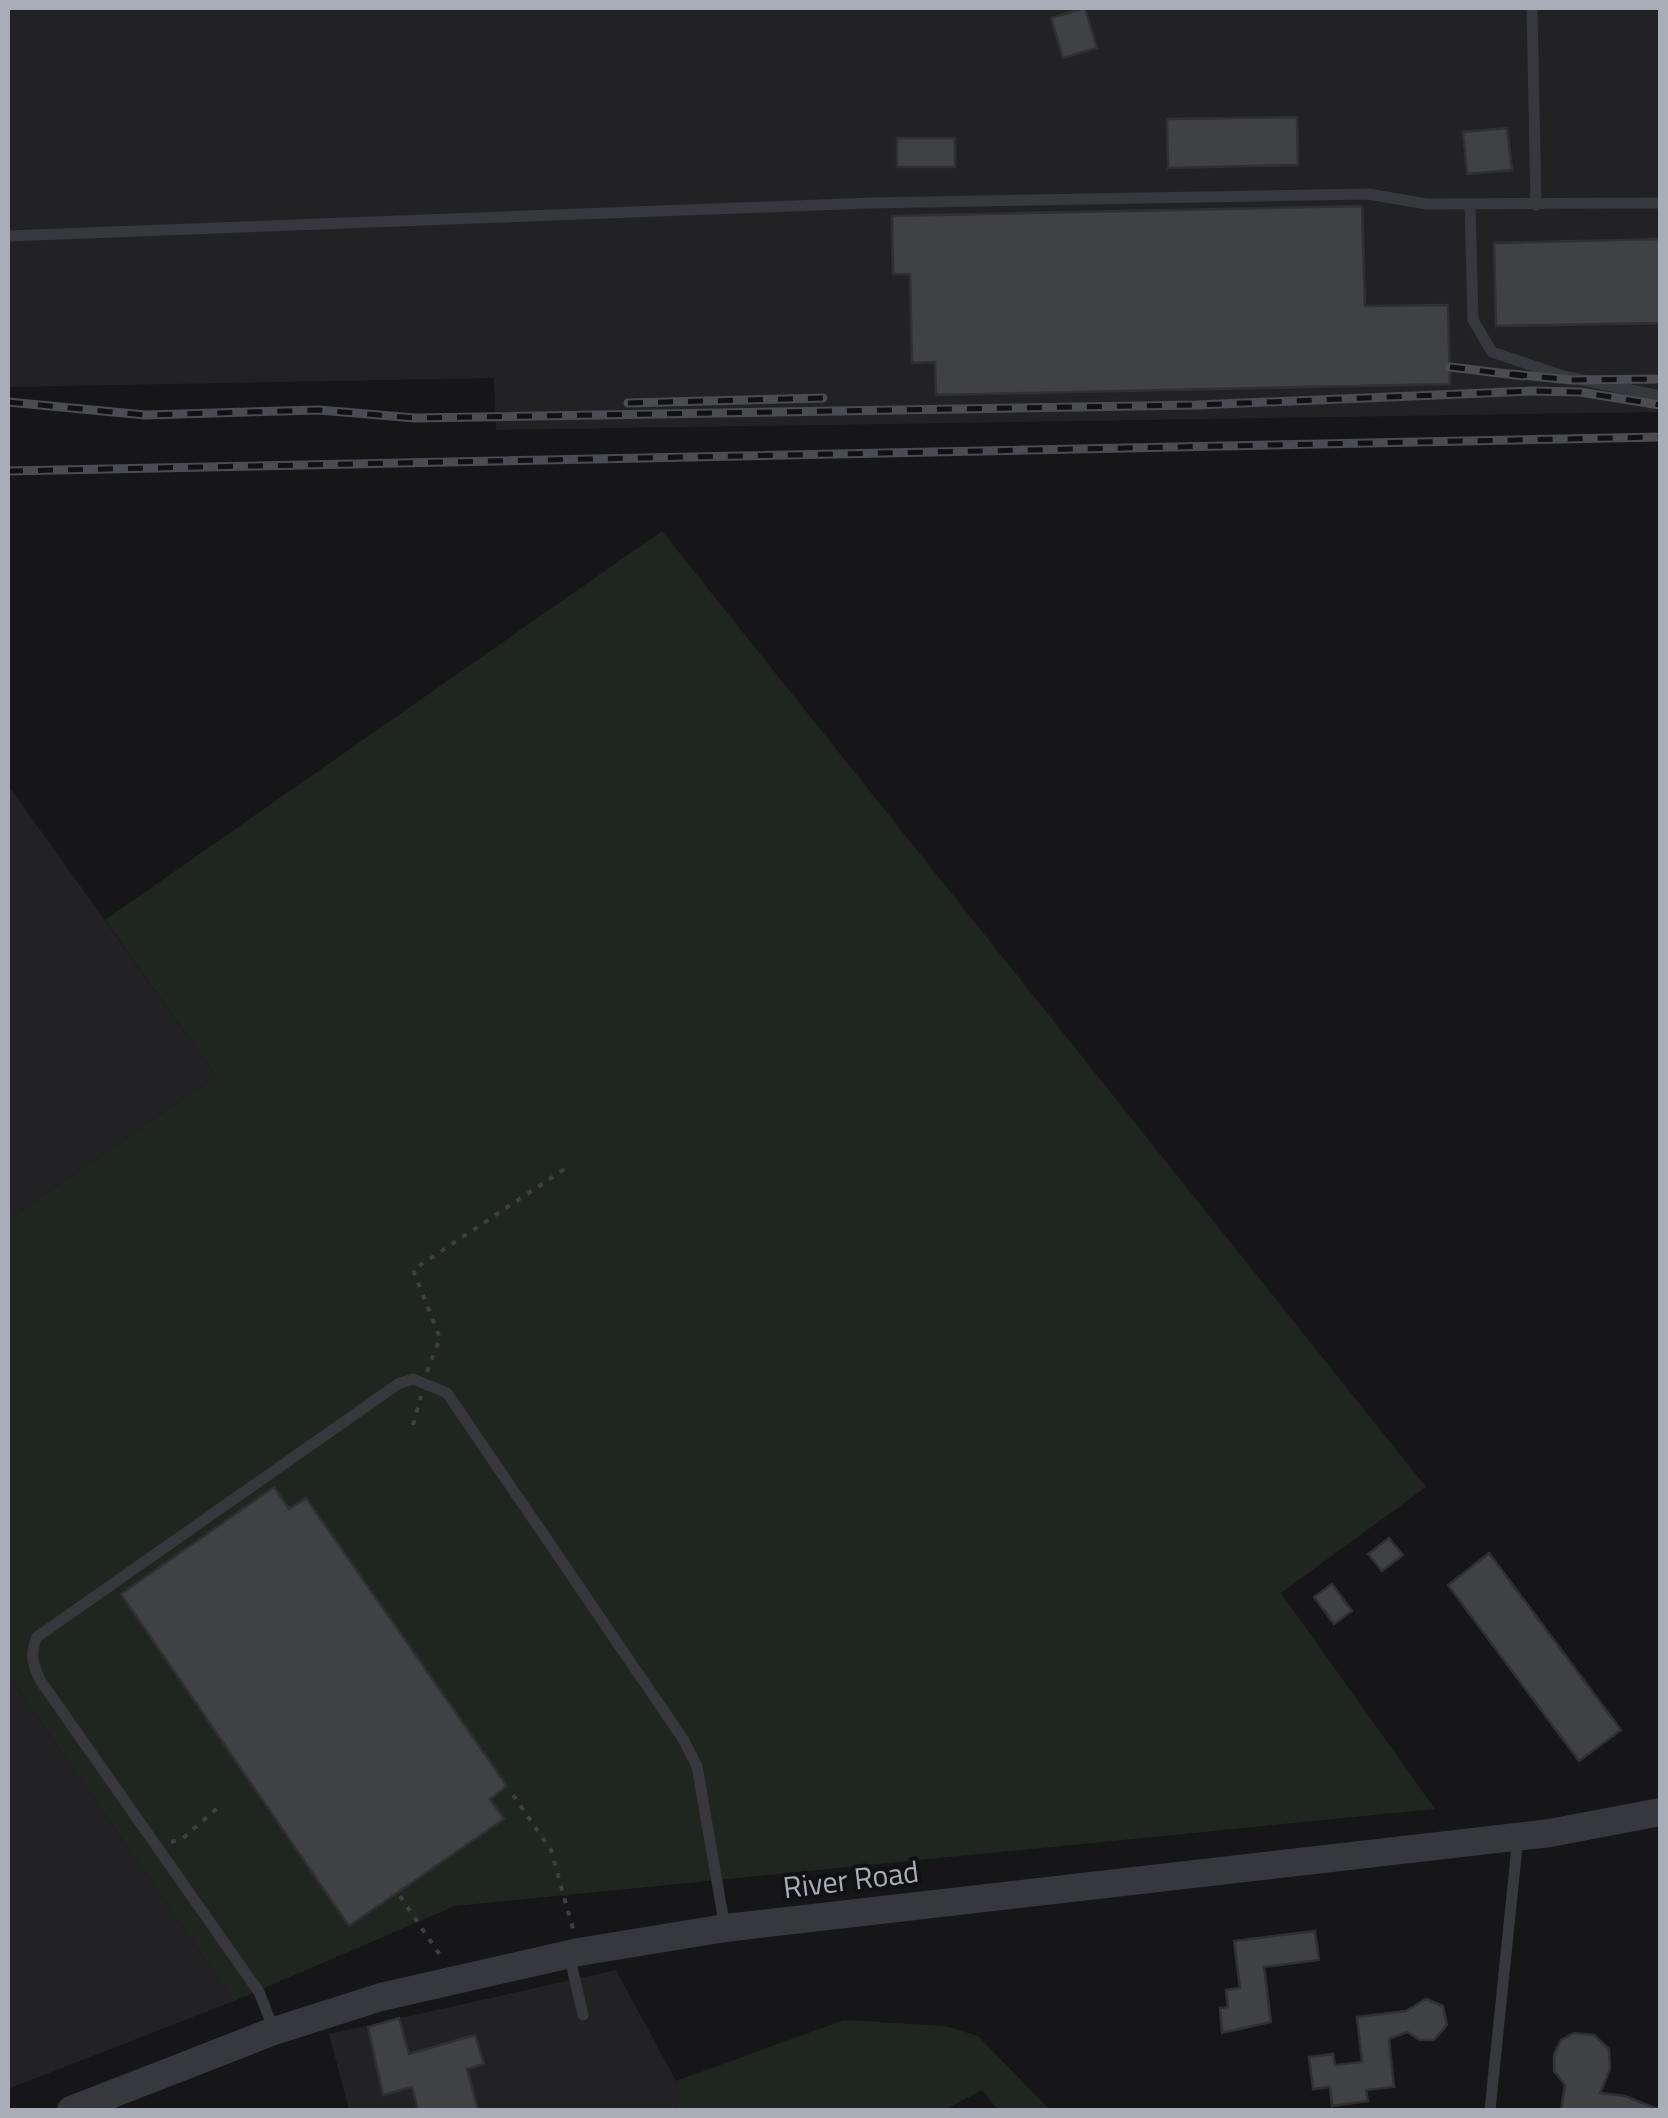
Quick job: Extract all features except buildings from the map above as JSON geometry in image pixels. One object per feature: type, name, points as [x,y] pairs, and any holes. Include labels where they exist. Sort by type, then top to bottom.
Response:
[{"type":"street","name":"River Road","points":[[71,2110],[274,2031],[455,1977],[574,1954],[725,1928],[1519,1835],[1660,1812]]},
{"type":"lane","points":[[1532,8],[1536,205]]},
{"type":"lane","points":[[8,236],[890,202],[1368,194],[1427,204],[1660,203]]},
{"type":"lane","points":[[1470,204],[1473,320],[1492,352],[1563,376],[1660,396]]},
{"type":"lane","points":[[274,2031],[259,1992],[40,1680],[32,1664],[37,1636],[398,1384],[424,1380],[447,1393],[683,1739],[697,1766],[725,1928]]},
{"type":"lane","points":[[1490,2110],[1519,1835]]},
{"type":"lane","points":[[574,1954],[583,2016]]},
{"type":"path","points":[[413,1425],[440,1338],[412,1270],[566,1168]]},
{"type":"path","points":[[513,1795],[551,1850],[574,1954]]},
{"type":"path","points":[[157,1846],[183,1838],[221,1805]]},
{"type":"path","points":[[400,1896],[455,1977]]},
{"type":"shaded area","points":[[8,8],[1660,8],[1660,412],[496,430],[494,378],[8,387]]},
{"type":"shaded area","points":[[662,531],[1426,1487],[1281,1593],[1435,1809],[455,1906],[234,2001],[8,1674],[8,1220],[216,1076],[105,920]]},
{"type":"shaded area","points":[[8,785],[216,1076],[8,1220]]},
{"type":"shaded area","points":[[8,1674],[234,2001],[8,2089]]},
{"type":"shaded area","points":[[616,1970],[676,2081],[677,2110],[349,2110],[329,2034]]},
{"type":"shaded area","points":[[844,2020],[945,2026],[978,2036],[1050,2110],[998,2110],[982,2090],[945,2110],[677,2110],[676,2081]]},
{"type":"railway","points":[[1450,367],[1524,376]]},
{"type":"railway","points":[[1512,374],[1571,380],[1660,379]]},
{"type":"railway","points":[[8,402],[145,415],[319,410],[415,418],[1197,405],[1531,391],[1580,392],[1660,405]]},
{"type":"railway","points":[[628,403],[823,398]]},
{"type":"railway","points":[[8,471],[1660,437]]}]
